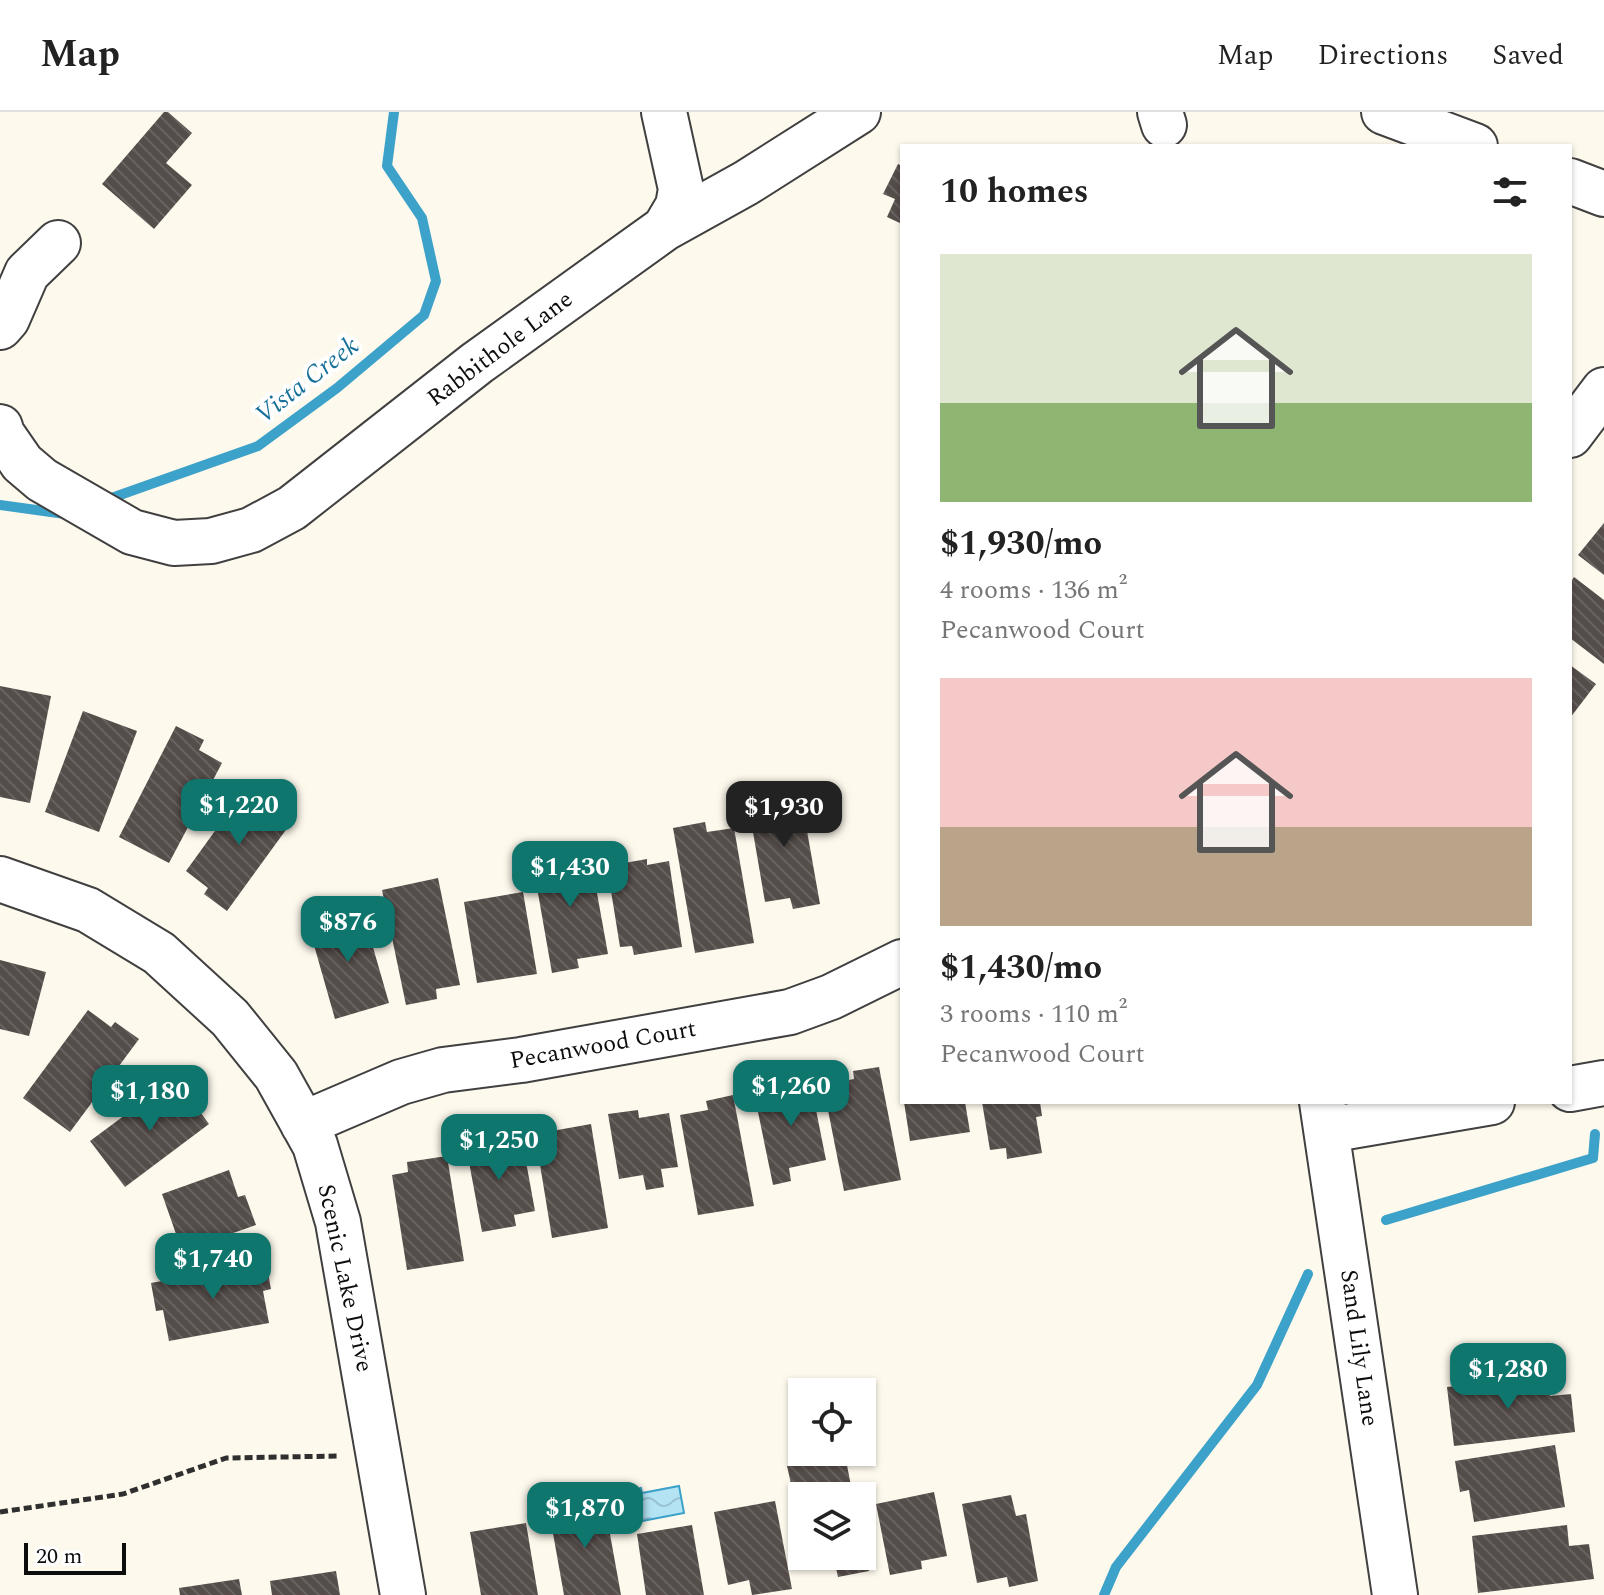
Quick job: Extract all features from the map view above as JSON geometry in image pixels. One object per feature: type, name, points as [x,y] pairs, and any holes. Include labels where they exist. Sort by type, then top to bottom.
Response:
[{"type":"street","points":[[664,112],[673,209],[718,188],[746,183],[858,112]]},
{"type":"street","points":[[1384,112],[1470,144]]},
{"type":"street","points":[[1572,182],[1604,194]]},
{"type":"street","name":"Rabbithole Lane","points":[[0,427],[22,463],[65,494],[122,526],[174,543],[211,541],[251,530],[292,508],[673,209]]},
{"type":"street","points":[[0,327],[7,319],[27,273],[58,243]]},
{"type":"street","points":[[1572,432],[1604,390]]},
{"type":"street","name":"Scenic Lake Drive","points":[[0,879],[88,910],[159,953],[230,1018],[276,1075],[315,1145],[338,1222],[403,1595]]},
{"type":"street","name":"Pecanwood Court","points":[[303,1124],[401,1082],[443,1070],[521,1060],[790,1012],[831,997],[900,963]]},
{"type":"street","points":[[1572,1089],[1604,1083]]},
{"type":"street","points":[[1325,1116],[1468,1104]]},
{"type":"street","name":"Sand Lily Lane","points":[[1325,1116],[1395,1595]]},
{"type":"path","points":[[0,1512],[123,1494],[226,1458],[344,1456]]},
{"type":"water","points":[[679,1486],[684,1513],[637,1522],[633,1503],[626,1504],[624,1492],[641,1488],[642,1493]]},
{"type":"building","points":[[164,112],[192,133],[166,163],[192,185],[154,229],[102,184]]},
{"type":"building","points":[[900,165],[900,223],[887,217],[895,199],[883,194]]},
{"type":"building","points":[[1604,523],[1604,575],[1578,555]]},
{"type":"building","points":[[1574,577],[1604,600],[1604,664],[1572,640]]},
{"type":"building","points":[[1572,666],[1596,684],[1572,715]]},
{"type":"building","points":[[0,686],[51,696],[30,803],[0,797]]},
{"type":"building","points":[[83,711],[137,731],[99,832],[45,812]]},
{"type":"building","points":[[176,726],[204,740],[199,750],[222,763],[169,863],[119,837]]},
{"type":"building","points":[[799,786],[820,904],[793,909],[790,898],[765,902],[748,803],[773,798],[772,791]]},
{"type":"building","points":[[246,788],[270,806],[274,801],[296,816],[227,911],[204,894],[208,888],[186,871]]},
{"type":"building","points":[[705,822],[707,832],[734,828],[754,943],[695,953],[673,828]]},
{"type":"building","points":[[589,849],[608,954],[577,959],[579,968],[552,973],[532,859]]},
{"type":"building","points":[[647,859],[647,865],[669,861],[682,947],[634,955],[632,946],[620,947],[607,866]]},
{"type":"building","points":[[438,878],[460,985],[436,989],[437,999],[406,1005],[382,890]]},
{"type":"building","points":[[523,892],[537,974],[477,983],[464,902]]},
{"type":"building","points":[[362,909],[389,1003],[335,1019],[308,924]]},
{"type":"building","points":[[0,960],[46,972],[29,1036],[0,1029]]},
{"type":"building","points":[[88,1010],[111,1027],[115,1022],[139,1039],[70,1132],[23,1098]]},
{"type":"building","points":[[879,1067],[901,1180],[844,1191],[823,1085],[854,1079],[853,1071]]},
{"type":"building","points":[[809,1075],[826,1160],[789,1168],[791,1181],[773,1185],[758,1112],[766,1110],[764,1103],[774,1101],[771,1082]]},
{"type":"building","points":[[175,1078],[209,1124],[125,1187],[90,1141]]},
{"type":"building","points":[[733,1095],[754,1206],[698,1215],[680,1115],[708,1110],[706,1101]]},
{"type":"building","points":[[904,1104],[965,1104],[970,1132],[910,1141]]},
{"type":"building","points":[[982,1104],[1040,1104],[1042,1116],[1036,1117],[1042,1153],[1007,1159],[1006,1148],[990,1150]]},
{"type":"building","points":[[638,1110],[639,1118],[669,1113],[678,1167],[661,1169],[664,1187],[646,1190],[643,1175],[619,1179],[608,1114]]},
{"type":"building","points":[[591,1124],[608,1228],[552,1238],[535,1134]]},
{"type":"building","points":[[494,1129],[498,1150],[523,1145],[535,1211],[514,1215],[516,1226],[482,1232],[466,1146],[476,1144],[474,1132]]},
{"type":"building","points":[[447,1156],[464,1261],[407,1270],[392,1175],[408,1172],[407,1162]]},
{"type":"building","points":[[229,1170],[238,1197],[245,1195],[256,1225],[182,1251],[162,1194]]},
{"type":"building","points":[[266,1262],[271,1289],[263,1291],[269,1323],[169,1341],[163,1310],[156,1311],[151,1283]]},
{"type":"building","points":[[1547,1376],[1550,1396],[1571,1394],[1575,1432],[1454,1446],[1447,1387]]},
{"type":"building","points":[[1555,1445],[1565,1507],[1474,1522],[1469,1490],[1460,1492],[1455,1461]]},
{"type":"building","points":[[787,1466],[847,1466],[850,1482],[791,1482]]},
{"type":"building","points":[[934,1492],[947,1556],[921,1561],[922,1569],[890,1575],[876,1504]]},
{"type":"building","points":[[1011,1495],[1016,1516],[1026,1514],[1038,1581],[1009,1587],[1007,1577],[977,1583],[962,1504]]},
{"type":"building","points":[[604,1501],[621,1595],[564,1595],[549,1511]]},
{"type":"building","points":[[775,1501],[792,1589],[752,1595],[749,1580],[728,1585],[714,1512]]},
{"type":"building","points":[[526,1523],[538,1595],[481,1595],[470,1532]]},
{"type":"building","points":[[692,1525],[704,1595],[646,1595],[637,1534]]},
{"type":"building","points":[[1567,1525],[1569,1546],[1589,1544],[1594,1579],[1478,1593],[1472,1536]]},
{"type":"building","points":[[836,1570],[869,1571],[838,1577]]},
{"type":"building","points":[[336,1571],[340,1595],[272,1595],[270,1581]]},
{"type":"building","points":[[239,1579],[242,1595],[180,1595],[179,1588]]},
{"type":"waterway","name":"Vista Creek","points":[[103,501],[258,446],[337,388],[424,315],[436,281],[422,218],[387,166],[394,112]]},
{"type":"waterway","name":"Vista Creek","points":[[0,505],[65,514]]},
{"type":"waterway","points":[[1386,1220],[1593,1158],[1595,1134]]},
{"type":"waterway","points":[[1104,1595],[1116,1567],[1257,1385],[1308,1274]]}]
